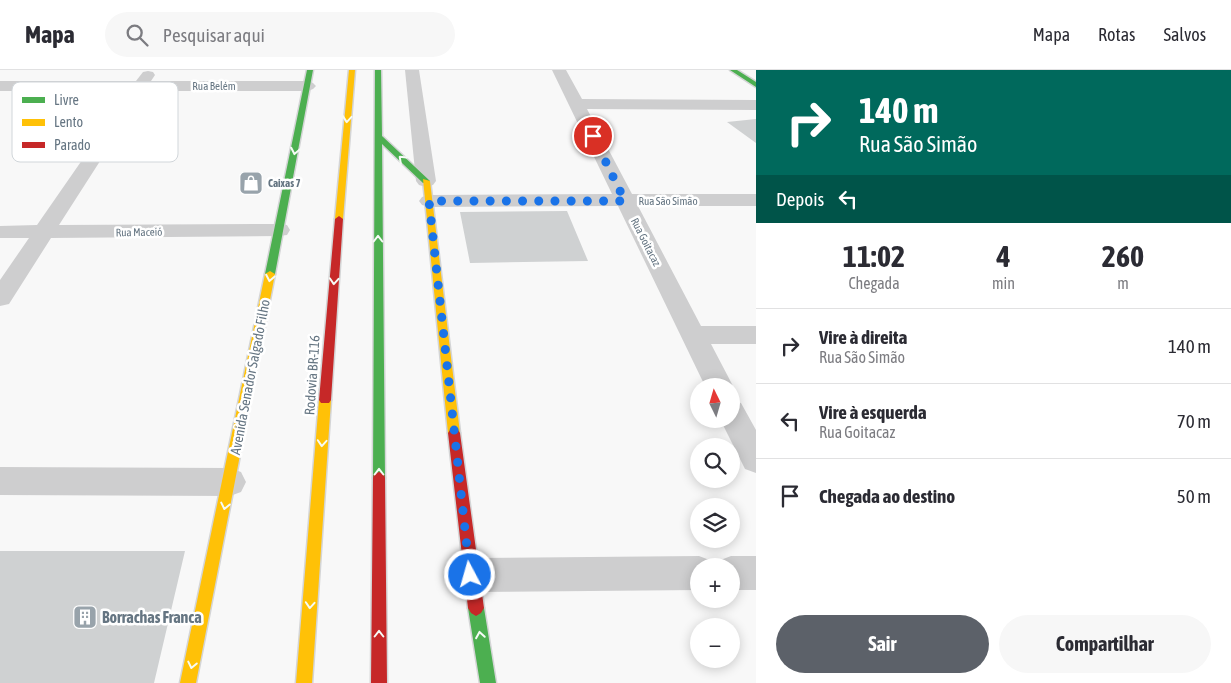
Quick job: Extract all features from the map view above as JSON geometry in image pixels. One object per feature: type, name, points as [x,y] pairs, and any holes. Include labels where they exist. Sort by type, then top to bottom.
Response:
[{"type":"main road","name":"Avenida Senador Salgado Filho","points":[[188,683],[230,482],[310,70]]},
{"type":"main road","name":"Rodovia BR-116","points":[[304,683],[352,70]]},
{"type":"main road","points":[[378,70],[379,683]]},
{"type":"main road","points":[[733,70],[756,85]]},
{"type":"main road","points":[[378,136],[426,181],[470,575],[488,683]]},
{"type":"street","points":[[143,82],[151,70]]},
{"type":"street","points":[[412,70],[426,181]]},
{"type":"street","name":"Rua Goitacaz","points":[[559,70],[715,378]]},
{"type":"street","name":"Rua Belém","points":[[178,86],[308,86]]},
{"type":"street","points":[[576,104],[756,105]]},
{"type":"street","points":[[0,298],[90,162]]},
{"type":"street","name":"Rua São Simão","points":[[429,201],[756,200]]},
{"type":"street","name":"Rua Maceió","points":[[0,232],[279,230]]},
{"type":"street","points":[[693,335],[756,336]]},
{"type":"street","points":[[740,428],[756,460]]},
{"type":"street","points":[[0,481],[230,482]]},
{"type":"street","points":[[470,575],[690,573]]},
{"type":"street","points":[[740,573],[756,573]]},
{"type":"building","points":[[756,119],[756,143],[727,122]]},
{"type":"building","points":[[567,211],[588,261],[470,263],[460,212]]},
{"type":"building","name":"Borrachas Franca","points":[[0,551],[185,551],[154,683],[0,683]]},
{"type":"traffic: fast","points":[[270,274],[310,70]]},
{"type":"traffic: fast","points":[[378,70],[379,478]]},
{"type":"traffic: fast","points":[[733,70],[756,85]]},
{"type":"traffic: fast","points":[[378,136],[426,181]]},
{"type":"traffic: fast","points":[[476,608],[488,683]]},
{"type":"traffic: slow","points":[[339,219],[352,70]]},
{"type":"traffic: slow","points":[[426,181],[454,433]]},
{"type":"traffic: slow","points":[[188,683],[270,274]]},
{"type":"traffic: slow","points":[[304,683],[325,400]]},
{"type":"traffic: jam","points":[[325,400],[339,219]]},
{"type":"traffic: jam","points":[[454,433],[476,608]]},
{"type":"traffic: jam","points":[[379,478],[379,683]]},
{"type":"place","name":"Caixas 7","points":[[251,183]]},
{"type":"place","name":"Borrachas Franca","points":[[85,617]]},
{"type":"route","points":[[470,575],[429,201],[625,201],[593,136]]}]
